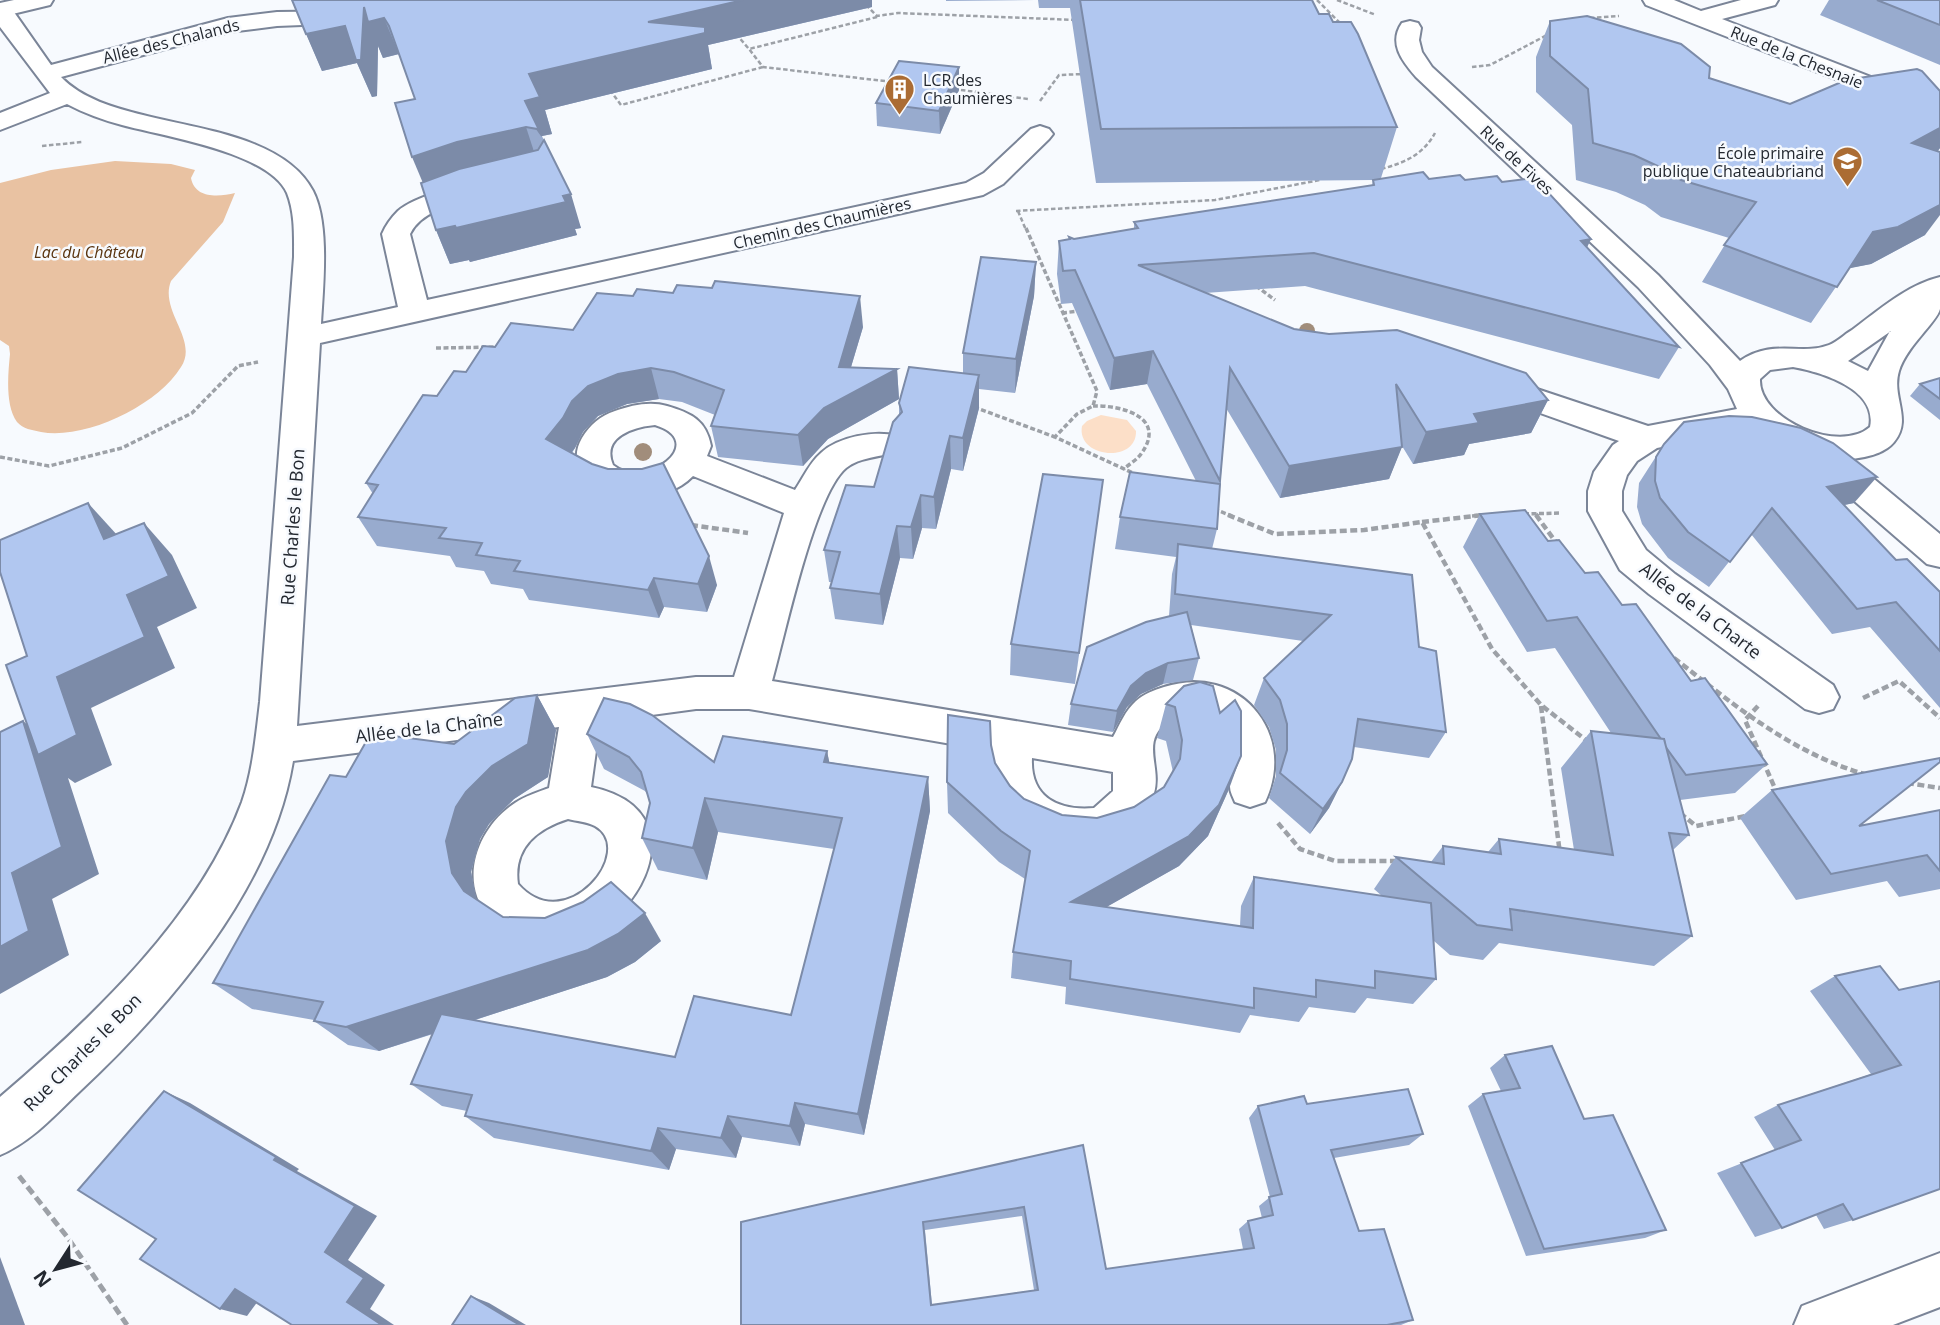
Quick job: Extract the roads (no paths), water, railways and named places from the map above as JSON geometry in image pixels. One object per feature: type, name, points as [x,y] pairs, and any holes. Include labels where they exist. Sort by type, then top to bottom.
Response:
[{"type":"street","points":[[42,0],[1,10],[57,84]]},
{"type":"street","name":"Rue de la Chesnaie","points":[[1654,0],[1940,113]]},
{"type":"street","points":[[1700,18],[1767,0]]},
{"type":"street","name":"Allée des Chalands","points":[[0,122],[57,84],[228,25],[277,19],[381,14]]},
{"type":"street","name":"Rue de Fives","points":[[1410,28],[1406,37],[1408,48],[1424,72],[1648,281],[1721,358],[1751,401]]},
{"type":"street","name":"Rue Charles le Bon","points":[[0,1130],[93,1046],[174,955],[202,916],[247,840],[263,802],[275,746],[304,337],[308,219],[298,189],[288,177],[275,166],[238,148],[99,109],[57,84]]},
{"type":"street","name":"Chemin des Chaumières","points":[[304,337],[959,192],[994,181],[1023,148],[1040,134]]},
{"type":"street","points":[[415,314],[396,234],[398,227],[403,220],[426,207],[501,185]]},
{"type":"street","name":"Rue de Fives","points":[[1648,281],[1709,327],[1754,348],[1844,372],[1870,389],[1882,402]]},
{"type":"street","points":[[1940,289],[1912,301],[1838,354],[1766,359],[1752,365],[1744,374],[1751,401],[1792,436],[1849,476],[1940,554]]},
{"type":"street","points":[[1940,289],[1888,355],[1878,386],[1888,422],[1875,450],[1887,477],[1940,535]]},
{"type":"street","points":[[1471,377],[1647,438],[1751,401]]},
{"type":"street","points":[[1792,436],[1825,446],[1847,448],[1866,445],[1879,438]]},
{"type":"street","name":"Allée de la Charte","points":[[1647,438],[1625,453],[1611,472],[1605,491],[1605,511],[1633,560],[1806,688]]},
{"type":"street","points":[[749,693],[803,507],[825,468],[838,454],[885,444]]},
{"type":"street","points":[[690,461],[803,507]]},
{"type":"street","name":"Allée de la Chaîne","points":[[275,746],[696,693],[749,693],[1133,758]]},
{"type":"street","points":[[1014,738],[1012,776],[1015,789],[1025,803],[1059,827],[1096,826],[1111,821],[1128,804],[1136,782],[1132,741],[1138,729],[1158,707],[1180,698],[1209,698],[1222,702],[1234,712],[1246,724],[1253,737],[1255,765],[1250,789]]},
{"type":"street","points":[[568,801],[582,707]]},
{"type":"street","points":[[1821,1325],[1940,1280]]},
{"type":"water","name":"Lac du Château","points":[[115,161],[171,164],[195,170],[191,178],[193,185],[202,193],[215,196],[235,193],[223,222],[171,281],[170,303],[183,336],[185,357],[170,381],[155,395],[118,417],[78,431],[59,433],[28,429],[17,422],[13,415],[8,390],[9,346],[0,340],[0,183],[51,170]]},
{"type":"place","name":"LCR des Chaumières","points":[[900,116]]},
{"type":"place","name":"École primaire publique Chateaubriand","points":[[1847,189]]}]
